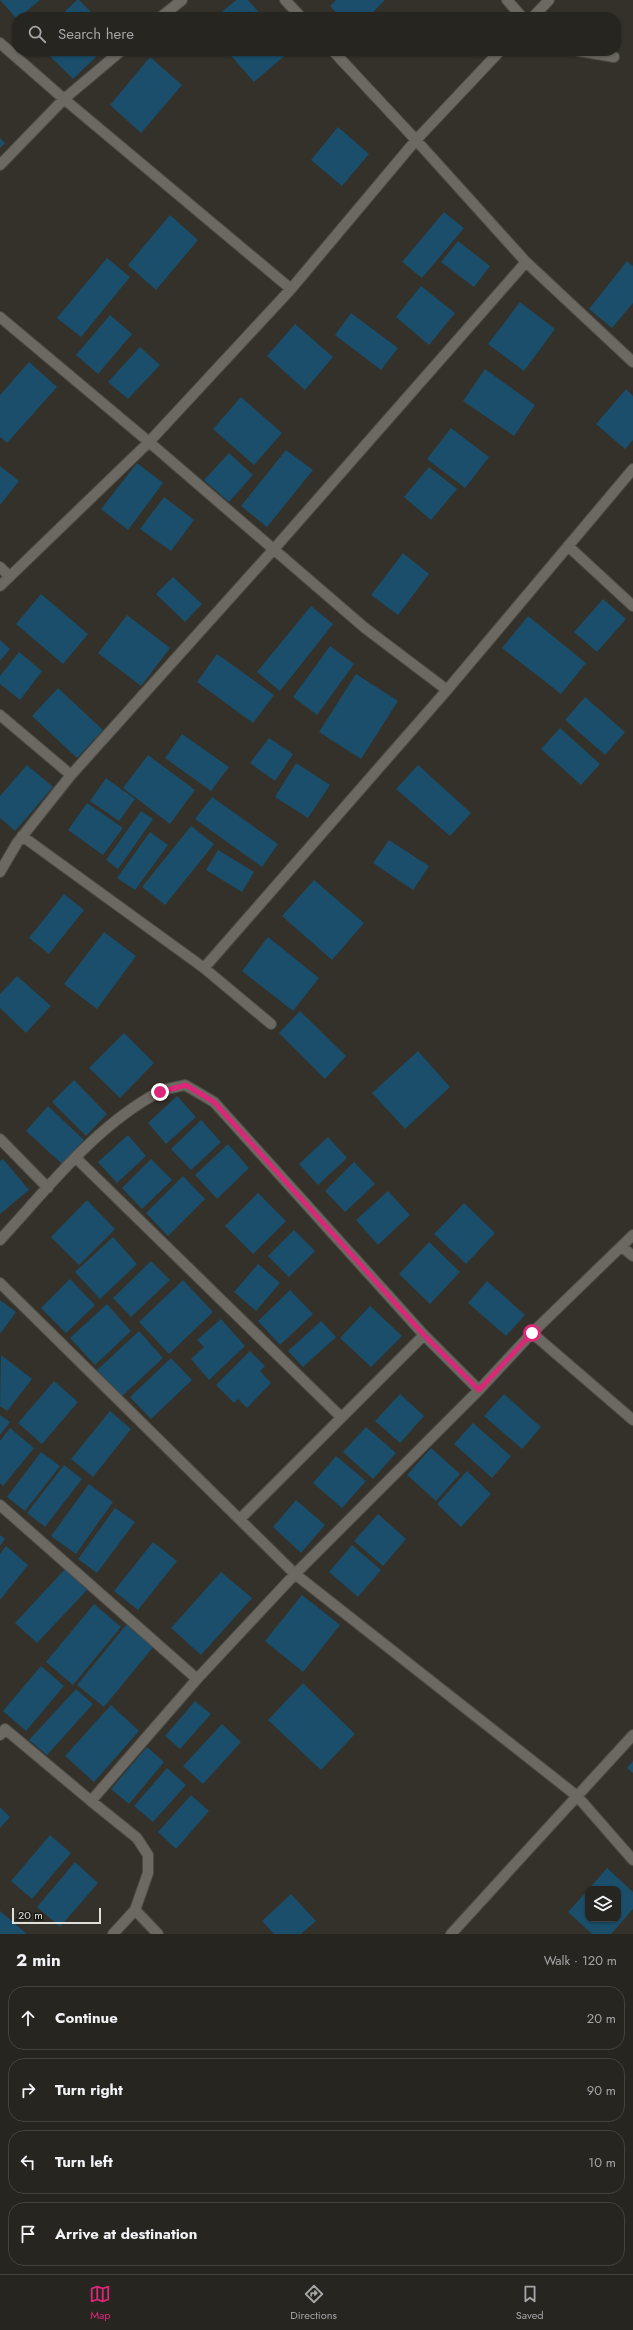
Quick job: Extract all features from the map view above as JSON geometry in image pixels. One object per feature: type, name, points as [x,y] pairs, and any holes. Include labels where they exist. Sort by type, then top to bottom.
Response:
[{"type":"street","points":[[167,12],[182,0]]},
{"type":"street","points":[[285,0],[296,12]]},
{"type":"street","points":[[507,0],[518,12]]},
{"type":"street","points":[[537,12],[549,0]]},
{"type":"street","points":[[0,43],[12,54]]},
{"type":"street","points":[[15,56],[291,289]]},
{"type":"street","points":[[0,165],[64,99],[115,56]]},
{"type":"street","points":[[338,56],[526,262],[633,362]]},
{"type":"street","points":[[0,586],[149,442],[291,289],[416,140],[495,56]]},
{"type":"street","points":[[608,56],[614,57]]},
{"type":"street","points":[[0,872],[22,836],[71,775],[274,549],[526,262]]},
{"type":"street","points":[[0,317],[149,442],[365,628],[447,690]]},
{"type":"street","points":[[204,968],[447,690],[633,469]]},
{"type":"street","points":[[568,546],[633,606]]},
{"type":"street","points":[[0,567],[9,576]]},
{"type":"street","points":[[0,716],[71,775]]},
{"type":"street","points":[[22,836],[204,968],[271,1024]]},
{"type":"street","points":[[0,1240],[76,1158],[119,1119],[160,1092],[186,1085],[214,1102],[424,1335],[479,1390]]},
{"type":"street","points":[[0,1138],[48,1188]]},
{"type":"street","points":[[76,1158],[341,1418]]},
{"type":"street","points":[[91,1801],[197,1679],[294,1574],[479,1390],[532,1333],[633,1235]]},
{"type":"street","points":[[622,1247],[633,1256]]},
{"type":"street","points":[[0,1282],[294,1574],[577,1796],[633,1860]]},
{"type":"street","points":[[532,1333],[633,1420]]},
{"type":"street","points":[[240,1519],[424,1335]]},
{"type":"street","points":[[0,1505],[197,1679]]},
{"type":"street","points":[[2,1730],[137,1838],[148,1854],[148,1873],[134,1910],[112,1934]]},
{"type":"street","points":[[451,1934],[633,1735]]},
{"type":"street","points":[[134,1910],[158,1934]]},
{"type":"building","points":[[0,0],[40,0],[25,12],[12,12],[12,13]]},
{"type":"building","points":[[77,0],[79,0],[91,12],[64,12]]},
{"type":"building","points":[[236,0],[248,0],[259,12],[222,12]]},
{"type":"building","points":[[336,0],[385,0],[373,12],[335,12],[330,6]]},
{"type":"building","points":[[50,56],[97,56],[73,79]]},
{"type":"building","points":[[231,56],[284,56],[254,82]]},
{"type":"building","points":[[150,57],[182,85],[141,133],[110,105]]},
{"type":"building","points":[[338,127],[369,154],[342,186],[311,160]]},
{"type":"building","points":[[0,138],[5,143],[0,148]]},
{"type":"building","points":[[444,212],[464,228],[422,278],[402,262]]},
{"type":"building","points":[[170,215],[198,240],[156,290],[128,265]]},
{"type":"building","points":[[458,241],[490,266],[474,287],[441,262]]},
{"type":"building","points":[[107,258],[130,277],[81,337],[57,318]]},
{"type":"building","points":[[627,261],[633,266],[633,303],[612,328],[589,309]]},
{"type":"building","points":[[421,286],[455,313],[429,345],[396,317]]},
{"type":"building","points":[[520,302],[555,329],[524,371],[488,344]]},
{"type":"building","points":[[351,313],[398,348],[381,370],[335,335]]},
{"type":"building","points":[[110,315],[132,334],[98,374],[76,355]]},
{"type":"building","points":[[295,324],[333,357],[305,390],[267,356]]},
{"type":"building","points":[[140,347],[160,365],[128,399],[108,382]]},
{"type":"building","points":[[29,362],[57,387],[7,443],[0,437],[0,395]]},
{"type":"building","points":[[485,369],[535,405],[514,436],[463,401]]},
{"type":"building","points":[[626,389],[633,396],[633,440],[625,449],[596,424]]},
{"type":"building","points":[[241,397],[282,433],[254,465],[213,429]]},
{"type":"building","points":[[451,428],[489,457],[465,488],[427,459]]},
{"type":"building","points":[[286,450],[313,470],[267,527],[241,506]]},
{"type":"building","points":[[229,453],[253,475],[229,502],[204,480]]},
{"type":"building","points":[[137,463],[163,483],[128,530],[101,509]]},
{"type":"building","points":[[0,466],[19,481],[0,505]]},
{"type":"building","points":[[429,467],[457,489],[431,520],[404,497]]},
{"type":"building","points":[[164,497],[194,520],[171,551],[140,529]]},
{"type":"building","points":[[403,553],[429,574],[398,615],[371,595]]},
{"type":"building","points":[[173,577],[202,604],[185,622],[156,594]]},
{"type":"building","points":[[41,594],[88,634],[63,664],[16,624]]},
{"type":"building","points":[[603,599],[626,619],[597,652],[574,632]]},
{"type":"building","points":[[311,606],[333,624],[280,691],[257,672]]},
{"type":"building","points":[[127,615],[170,648],[141,686],[98,653]]},
{"type":"building","points":[[528,616],[586,663],[561,694],[502,648]]},
{"type":"building","points":[[0,640],[10,649],[0,661]]},
{"type":"building","points":[[330,646],[354,664],[317,715],[293,697]]},
{"type":"building","points":[[19,652],[42,671],[20,700],[0,684],[0,676]]},
{"type":"building","points":[[217,654],[274,695],[253,723],[197,682]]},
{"type":"building","points":[[356,674],[398,701],[361,759],[319,732]]},
{"type":"building","points":[[58,688],[103,730],[77,758],[32,716]]},
{"type":"building","points":[[585,697],[625,732],[605,755],[565,720]]},
{"type":"building","points":[[560,728],[600,764],[581,785],[541,749]]},
{"type":"building","points":[[182,734],[229,767],[211,791],[165,758]]},
{"type":"building","points":[[269,738],[293,754],[275,781],[250,763]]},
{"type":"building","points":[[148,755],[195,790],[170,824],[123,788]]},
{"type":"building","points":[[296,763],[330,785],[308,818],[275,797]]},
{"type":"building","points":[[27,765],[53,787],[15,831],[0,818],[0,796]]},
{"type":"building","points":[[418,765],[471,813],[450,836],[396,789]]},
{"type":"building","points":[[106,778],[135,799],[119,821],[90,801]]},
{"type":"building","points":[[212,797],[278,844],[262,867],[195,819]]},
{"type":"building","points":[[87,803],[123,828],[103,855],[68,830]]},
{"type":"building","points":[[141,811],[153,819],[118,869],[106,860]]},
{"type":"building","points":[[191,826],[214,844],[165,905],[142,887]]},
{"type":"building","points":[[150,832],[168,845],[135,890],[117,878]]},
{"type":"building","points":[[389,840],[429,866],[413,890],[373,863]]},
{"type":"building","points":[[218,850],[254,872],[242,892],[206,870]]},
{"type":"building","points":[[314,880],[364,923],[332,960],[282,916]]},
{"type":"building","points":[[64,894],[84,910],[49,954],[29,938]]},
{"type":"building","points":[[104,932],[136,956],[97,1009],[64,984]]},
{"type":"building","points":[[268,937],[319,978],[293,1011],[242,971]]},
{"type":"building","points":[[17,976],[51,1006],[26,1033],[0,1008],[0,994]]},
{"type":"building","points":[[300,1011],[346,1056],[325,1079],[279,1033]]},
{"type":"building","points":[[124,1033],[154,1063],[120,1098],[89,1068]]},
{"type":"building","points":[[418,1051],[450,1087],[405,1129],[372,1093]]},
{"type":"building","points":[[74,1080],[107,1114],[86,1136],[52,1102]]},
{"type":"building","points":[[177,1096],[196,1117],[166,1144],[148,1123]]},
{"type":"building","points":[[48,1106],[84,1140],[62,1164],[26,1131]]},
{"type":"building","points":[[201,1120],[221,1142],[191,1170],[171,1149]]},
{"type":"building","points":[[128,1135],[146,1156],[117,1183],[98,1162]]},
{"type":"building","points":[[328,1137],[347,1158],[318,1185],[299,1164]]},
{"type":"building","points":[[228,1144],[249,1168],[217,1199],[195,1175]]},
{"type":"building","points":[[3,1159],[29,1190],[0,1214],[0,1161]]},
{"type":"building","points":[[151,1159],[172,1180],[142,1209],[122,1188]]},
{"type":"building","points":[[354,1162],[375,1184],[345,1212],[325,1191]]},
{"type":"building","points":[[183,1176],[205,1199],[168,1236],[146,1213]]},
{"type":"building","points":[[388,1191],[410,1215],[378,1245],[356,1220]]},
{"type":"building","points":[[258,1193],[286,1221],[253,1254],[225,1226]]},
{"type":"building","points":[[87,1200],[115,1229],[79,1265],[51,1237]]},
{"type":"building","points":[[464,1203],[495,1233],[466,1264],[434,1234]]},
{"type":"building","points":[[294,1230],[315,1251],[289,1277],[268,1256]]},
{"type":"building","points":[[113,1237],[137,1264],[100,1299],[75,1272]]},
{"type":"building","points":[[429,1242],[460,1272],[430,1304],[399,1274]]},
{"type":"building","points":[[151,1261],[170,1280],[131,1317],[113,1298]]},
{"type":"building","points":[[258,1264],[280,1283],[256,1311],[234,1292]]},
{"type":"building","points":[[70,1279],[95,1305],[66,1333],[41,1308]]},
{"type":"building","points":[[183,1280],[213,1312],[169,1354],[139,1322]]},
{"type":"building","points":[[487,1281],[525,1315],[506,1336],[468,1303]]},
{"type":"building","points":[[290,1290],[313,1314],[280,1345],[258,1321]]},
{"type":"building","points":[[0,1300],[16,1312],[0,1334]]},
{"type":"building","points":[[107,1304],[131,1331],[95,1365],[70,1338]]},
{"type":"building","points":[[370,1306],[402,1336],[371,1367],[340,1338]]},
{"type":"building","points":[[221,1319],[245,1346],[209,1380],[191,1359],[204,1347],[197,1340]]},
{"type":"building","points":[[321,1321],[336,1337],[303,1367],[288,1351]]},
{"type":"building","points":[[139,1331],[163,1358],[120,1398],[96,1371]]},
{"type":"building","points":[[250,1351],[265,1366],[260,1371],[271,1383],[247,1408],[238,1399],[234,1403],[216,1385]]},
{"type":"building","points":[[1,1355],[32,1379],[7,1411],[0,1406]]},
{"type":"building","points":[[171,1358],[192,1380],[151,1419],[130,1397]]},
{"type":"building","points":[[54,1381],[78,1402],[42,1444],[18,1423]]},
{"type":"building","points":[[400,1394],[424,1416],[400,1443],[375,1421]]},
{"type":"building","points":[[504,1394],[541,1427],[522,1449],[484,1416]]},
{"type":"building","points":[[110,1411],[131,1429],[93,1477],[71,1459]]},
{"type":"building","points":[[0,1415],[10,1422],[0,1435]]},
{"type":"building","points":[[473,1423],[511,1456],[492,1478],[454,1444]]},
{"type":"building","points":[[366,1427],[396,1453],[373,1479],[343,1452]]},
{"type":"building","points":[[10,1428],[34,1448],[3,1486],[0,1483],[0,1441]]},
{"type":"building","points":[[431,1448],[460,1474],[436,1501],[407,1475]]},
{"type":"building","points":[[41,1452],[60,1466],[25,1511],[7,1497]]},
{"type":"building","points":[[336,1456],[366,1481],[342,1508],[313,1483]]},
{"type":"building","points":[[64,1465],[82,1479],[45,1527],[27,1513]]},
{"type":"building","points":[[467,1471],[491,1494],[461,1527],[437,1504]]},
{"type":"building","points":[[89,1484],[113,1502],[76,1554],[51,1536]]},
{"type":"building","points":[[296,1500],[325,1525],[301,1553],[273,1527]]},
{"type":"building","points":[[115,1508],[135,1522],[97,1573],[78,1559]]},
{"type":"building","points":[[378,1514],[406,1539],[383,1566],[354,1541]]},
{"type":"building","points":[[0,1535],[5,1539],[0,1546]]},
{"type":"building","points":[[153,1542],[177,1561],[138,1610],[114,1591]]},
{"type":"building","points":[[352,1545],[381,1570],[358,1597],[329,1572]]},
{"type":"building","points":[[6,1546],[28,1565],[0,1600],[0,1554]]},
{"type":"building","points":[[65,1569],[87,1590],[37,1643],[15,1623]]},
{"type":"building","points":[[221,1572],[252,1598],[201,1655],[171,1628]]},
{"type":"building","points":[[302,1595],[340,1625],[303,1672],[265,1641]]},
{"type":"building","points":[[94,1604],[121,1627],[73,1685],[46,1662]]},
{"type":"building","points":[[127,1624],[154,1646],[104,1707],[77,1685]]},
{"type":"building","points":[[41,1666],[64,1686],[26,1731],[3,1711]]},
{"type":"building","points":[[303,1683],[355,1734],[321,1770],[268,1720]]},
{"type":"building","points":[[76,1689],[93,1704],[47,1755],[29,1740]]},
{"type":"building","points":[[195,1701],[211,1714],[180,1749],[165,1736]]},
{"type":"building","points":[[111,1705],[139,1731],[94,1782],[65,1756]]},
{"type":"building","points":[[222,1724],[241,1742],[203,1784],[183,1766]]},
{"type":"building","points":[[147,1747],[164,1762],[129,1804],[111,1789]]},
{"type":"building","points":[[633,1761],[633,1773],[627,1768]]},
{"type":"building","points":[[167,1768],[186,1785],[153,1822],[134,1806]]},
{"type":"building","points":[[191,1795],[209,1811],[176,1849],[158,1832]]},
{"type":"building","points":[[0,1807],[10,1817],[0,1828]]},
{"type":"building","points":[[50,1835],[71,1853],[32,1899],[11,1881]]},
{"type":"building","points":[[75,1862],[98,1883],[60,1927],[37,1907]]},
{"type":"building","points":[[607,1868],[633,1892],[633,1909],[611,1934],[592,1934],[568,1912],[585,1893],[585,1922],[621,1922],[621,1886],[592,1886]]},
{"type":"building","points":[[291,1894],[316,1921],[301,1934],[274,1934],[262,1921]]},
{"type":"building","points":[[0,1911],[27,1934],[0,1934]]},
{"type":"route","points":[[160,1092],[186,1085],[214,1102],[300,1200],[424,1335],[479,1390],[532,1333]]}]
